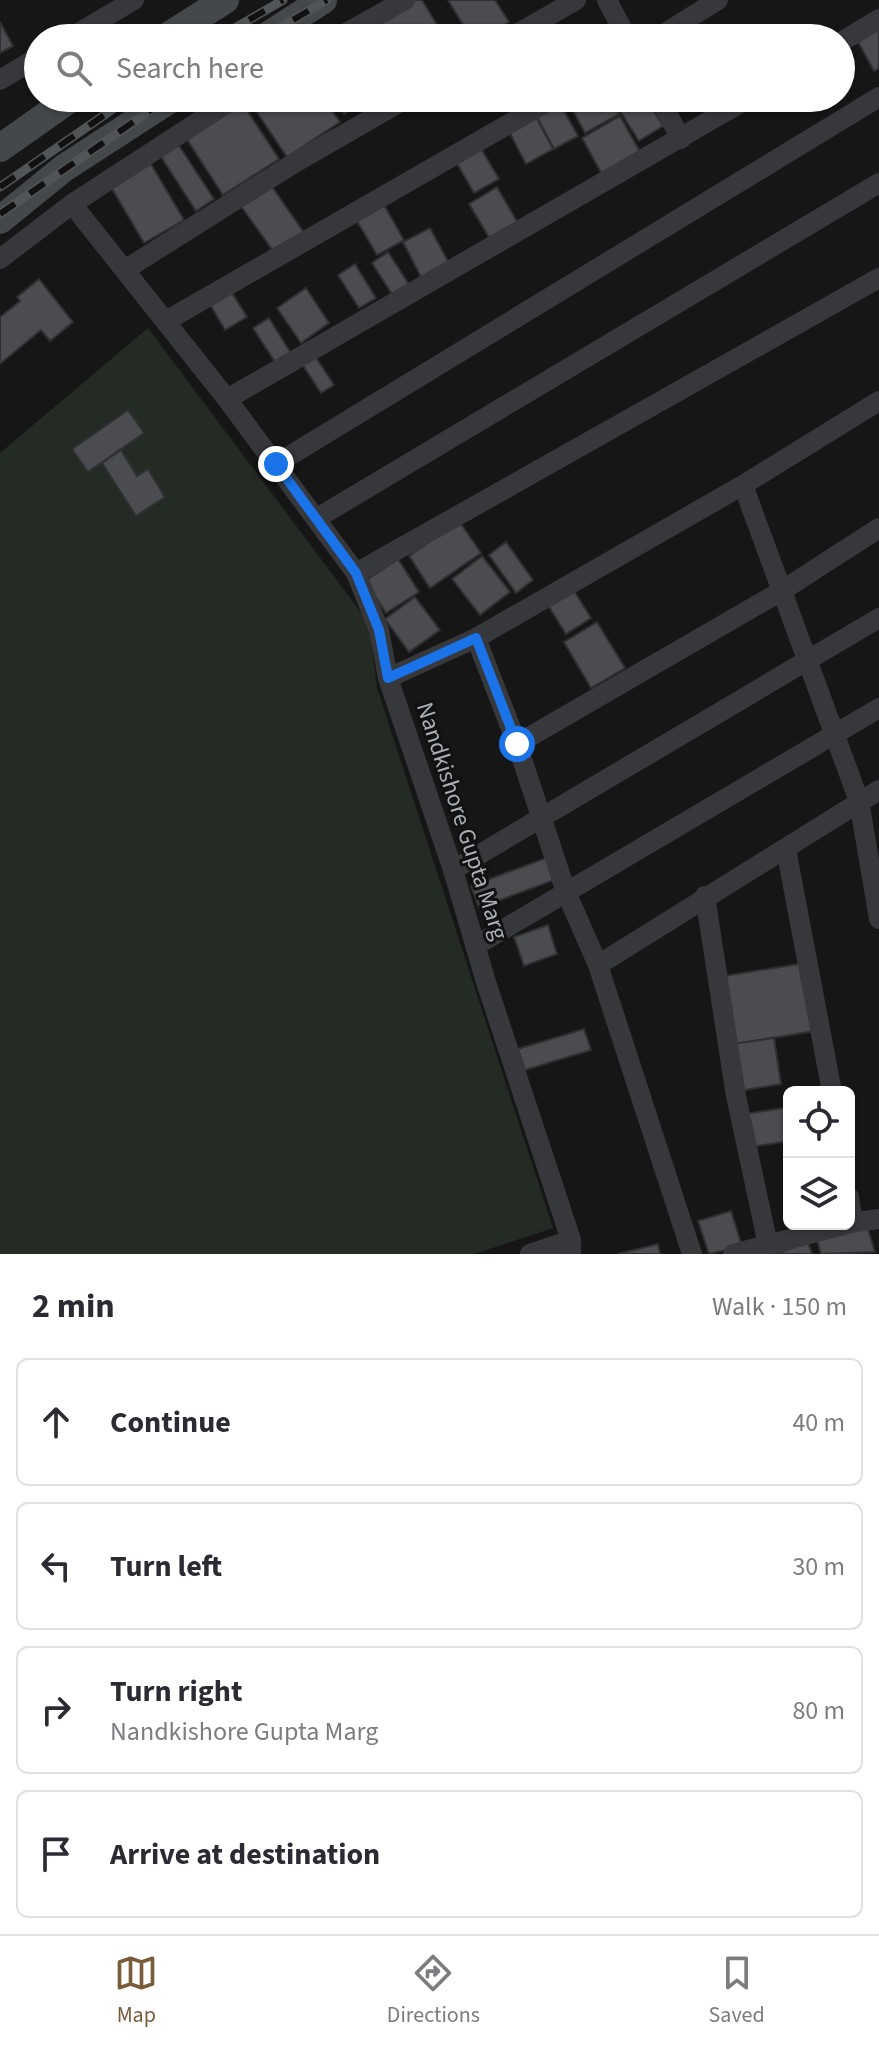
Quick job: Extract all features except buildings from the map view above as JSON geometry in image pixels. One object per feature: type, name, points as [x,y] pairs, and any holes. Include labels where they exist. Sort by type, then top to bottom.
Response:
[{"type":"main road","points":[[187,24],[225,0]]},
{"type":"main road","points":[[286,24],[323,0]]},
{"type":"main road","points":[[0,148],[51,112]]},
{"type":"main road","points":[[0,220],[64,168],[150,112]]},
{"type":"street","points":[[94,24],[134,0]]},
{"type":"street","points":[[362,24],[405,0]]},
{"type":"street","points":[[534,24],[576,0]]},
{"type":"street","points":[[607,0],[620,24]]},
{"type":"street","points":[[679,24],[718,0]]},
{"type":"street","points":[[855,34],[879,19]]},
{"type":"street","points":[[0,80],[24,65]]},
{"type":"street","points":[[855,112],[879,97]]},
{"type":"street","points":[[0,259],[72,204],[213,112]]},
{"type":"street","points":[[126,269],[291,165],[383,112]]},
{"type":"street","points":[[166,321],[530,112]]},
{"type":"street","points":[[667,112],[681,139]]},
{"type":"street","points":[[227,399],[726,112]]},
{"type":"street","points":[[276,464],[854,112]]},
{"type":"street","points":[[317,518],[879,183]]},
{"type":"street","name":"Nandkishore Gupta Marg","points":[[72,204],[227,399],[356,573],[379,630],[388,678],[453,870],[571,1247]]},
{"type":"street","points":[[356,573],[879,278]]},
{"type":"street","points":[[388,678],[476,638],[743,485],[879,401]]},
{"type":"street","points":[[743,485],[859,801],[879,919]]},
{"type":"street","points":[[517,744],[783,590],[879,528]]},
{"type":"street","points":[[453,870],[879,618]]},
{"type":"street","points":[[476,638],[517,744],[566,892],[598,965],[692,1254]]},
{"type":"street","points":[[475,946],[879,708]]},
{"type":"street","points":[[598,965],[879,790]]},
{"type":"street","points":[[786,849],[831,1086]]},
{"type":"street","points":[[705,896],[736,1096],[768,1245]]},
{"type":"street","points":[[855,1222],[879,1219]]},
{"type":"street","points":[[733,1254],[824,1230]]},
{"type":"street","points":[[530,1254],[571,1247]]},
{"type":"shaded area","points":[[148,328],[369,623],[377,688],[553,1228],[474,1254],[0,1254],[0,453]]},
{"type":"railway","points":[[242,24],[283,0]]},
{"type":"railway","points":[[286,24],[327,0]]},
{"type":"railway","points":[[0,187],[109,112]]},
{"type":"railway","points":[[0,214],[148,112]]},
{"type":"route","points":[[276,464],[356,573],[379,630],[388,678],[476,638],[517,744]]}]
